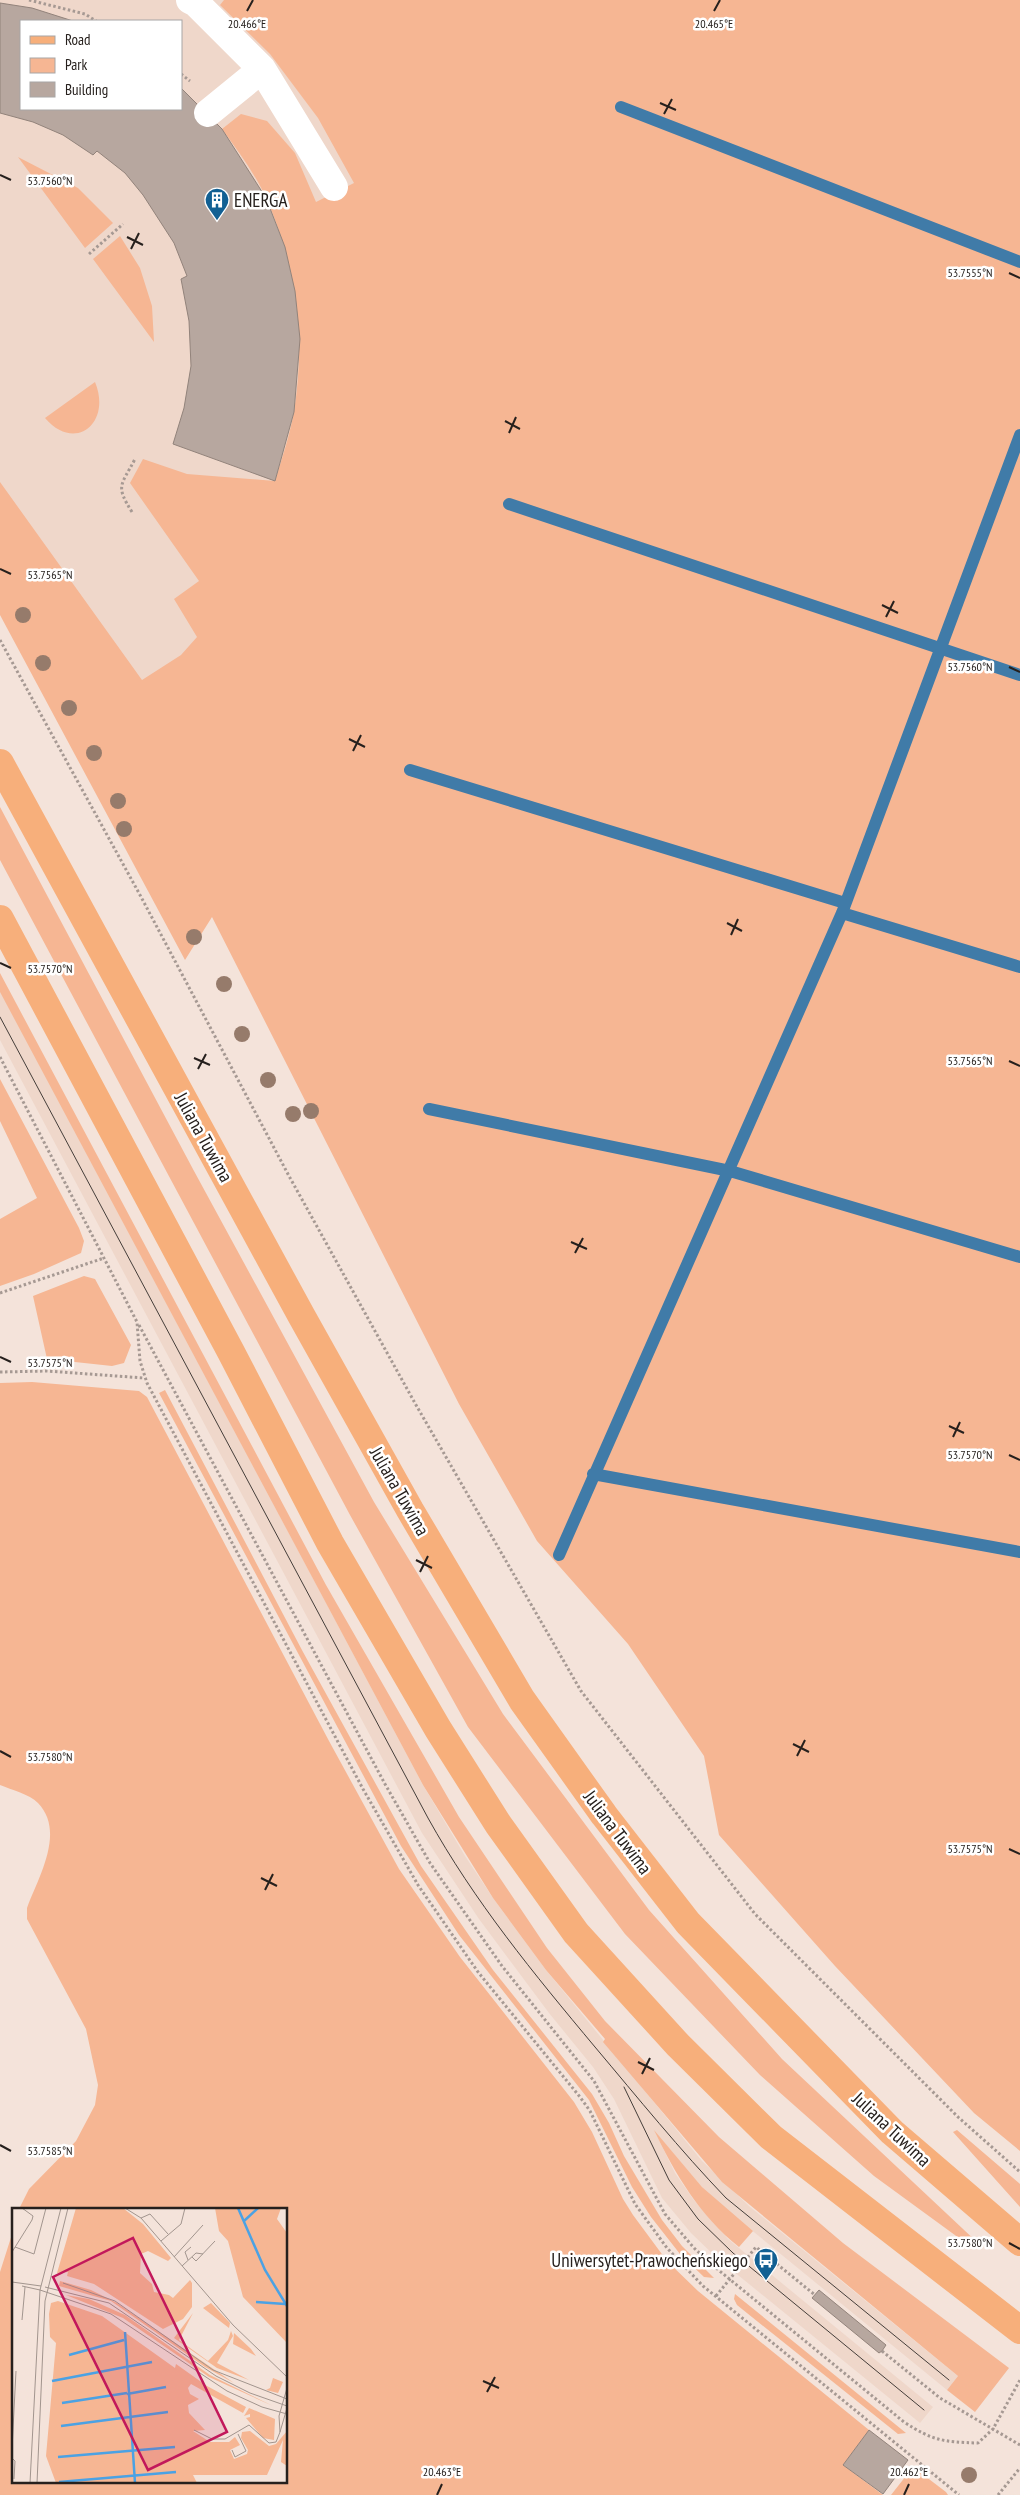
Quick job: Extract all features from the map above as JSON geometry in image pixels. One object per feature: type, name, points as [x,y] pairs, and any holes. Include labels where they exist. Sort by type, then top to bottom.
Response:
[{"type":"main road","name":"Juliana Tuwima","points":[[0,763],[410,1510],[522,1700],[604,1815],[688,1923],[892,2132],[1020,2242]]},
{"type":"main road","points":[[0,919],[231,1352],[330,1543],[438,1729],[498,1824],[576,1933],[678,2045],[771,2137],[1020,2330]]},
{"type":"lane","points":[[190,0],[196,3],[262,68],[334,187]]},
{"type":"lane","points":[[208,113],[262,68]]},
{"type":"path","points":[[29,0],[85,14],[94,20]]},
{"type":"path","points":[[89,254],[123,224]]},
{"type":"path","points":[[132,512],[120,494],[122,484],[135,459]]},
{"type":"path","points":[[0,640],[140,895],[289,1176],[416,1405],[581,1691],[755,1914],[958,2117],[1020,2172]]},
{"type":"path","points":[[0,1057],[137,1322],[154,1350],[385,1784],[430,1863],[502,1966],[594,2081],[665,2214],[694,2248],[730,2280],[914,2428],[943,2442],[978,2443],[992,2429],[1020,2380]]},
{"type":"path","points":[[0,1293],[104,1258]]},
{"type":"path","points":[[137,1322],[140,1361],[145,1378],[363,1789],[418,1885],[478,1972],[590,2111],[635,2204],[649,2224],[678,2261],[716,2296],[959,2495]]},
{"type":"path","points":[[0,1372],[47,1371],[145,1378]]},
{"type":"path","points":[[716,2296],[756,2248],[815,2295]]},
{"type":"path","points":[[882,2351],[940,2398],[1020,2445]]},
{"type":"path","points":[[998,2495],[1020,2468]]},
{"type":"shaded area","points":[[0,0],[491,0],[212,917],[0,535]]},
{"type":"shaded area","points":[[0,991],[423,1785],[465,1856],[493,1898],[546,1970],[702,2161],[749,2206],[958,2376],[947,2390],[733,2215],[702,2187],[655,2132],[675,2173],[693,2199],[728,2239],[933,2407],[920,2423],[717,2258],[691,2233],[662,2198],[614,2099],[593,2067],[549,2013],[479,1919],[422,1833],[0,1040]]},
{"type":"green space","points":[[224,0],[1020,0],[1020,2151],[974,2113],[835,1966],[719,1835],[704,1756],[628,1644],[537,1541],[459,1404],[212,917],[185,960],[0,615],[0,482],[142,680],[181,655],[197,637],[174,599],[199,581],[130,483],[143,459],[187,474],[275,481],[294,411],[299,357],[296,303],[285,251],[267,200],[252,172],[222,129],[241,114],[267,121],[295,153],[316,202],[354,183],[318,118],[270,54],[220,5]]},
{"type":"green space","points":[[18,157],[78,188],[113,223],[85,248]]},
{"type":"green space","points":[[120,236],[140,268],[152,306],[154,342],[93,259]]},
{"type":"green space","points":[[95,382],[99,397],[99,410],[95,421],[88,428],[78,433],[68,433],[56,428],[45,418]]},
{"type":"green space","points":[[0,807],[194,1171],[374,1502],[503,1714],[649,1910],[782,2059],[979,2244],[974,2249],[874,2176],[760,2075],[625,1934],[468,1727],[350,1515],[0,860]]},
{"type":"green space","points":[[0,973],[326,1585],[459,1817],[547,1948],[605,2021],[719,2137],[843,2243],[1009,2368],[975,2412],[947,2390],[958,2376],[722,2182],[603,2042],[605,2039],[546,1970],[493,1898],[423,1785],[0,992]]},
{"type":"green space","points":[[0,1079],[79,1228],[84,1241],[81,1253],[34,1274],[0,1286],[0,1219],[37,1198],[0,1121]]},
{"type":"green space","points":[[84,1276],[95,1279],[131,1345],[124,1363],[112,1366],[47,1359],[33,1296]]},
{"type":"green space","points":[[32,1382],[139,1391],[147,1397],[399,1869],[460,1957],[574,2102],[592,2132],[623,2199],[667,2261],[698,2291],[869,2430],[843,2465],[883,2495],[0,2495],[0,2272],[12,2234],[12,2482],[288,2482],[288,2208],[20,2208],[29,2189],[76,2141],[95,2105],[98,2085],[86,2029],[27,1919],[27,1908],[47,1855],[50,1827],[46,1815],[38,1803],[25,1795],[0,1785],[0,1383]]},
{"type":"green space","points":[[165,1390],[303,1652],[421,1866],[493,1970],[592,2094],[609,2123],[624,2156],[662,2220],[682,2246],[714,2278],[704,2277],[680,2254],[651,2217],[632,2187],[589,2100],[459,1935],[401,1846],[159,1393]]},
{"type":"green space","points":[[654,2130],[702,2187],[753,2231],[739,2247],[712,2222],[690,2193]]},
{"type":"green space","points":[[957,2130],[1020,2184],[1020,2207],[953,2132]]},
{"type":"green space","points":[[735,2294],[906,2433],[898,2434],[737,2305],[734,2299]]},
{"type":"green space","points":[[913,2467],[946,2492],[948,2495],[891,2495]]},
{"type":"building","name":"ENERGA","points":[[0,3],[32,8],[70,20],[20,20],[20,110],[182,110],[182,89],[222,129],[266,198],[285,247],[295,291],[300,339],[294,412],[275,481],[173,444],[184,408],[191,366],[189,321],[181,279],[187,276],[174,243],[143,195],[125,173],[97,151],[93,155],[63,135],[33,122],[0,113]]},
{"type":"building","points":[[819,2290],[886,2345],[882,2351],[879,2353],[812,2298]]},
{"type":"building","points":[[869,2430],[908,2460],[883,2494],[843,2465]]},
{"type":"waterway","points":[[621,107],[1020,262]]},
{"type":"waterway","points":[[559,1555],[842,913],[1020,435]]},
{"type":"waterway","points":[[509,504],[1020,675]]},
{"type":"waterway","points":[[410,770],[845,903]]},
{"type":"waterway","points":[[842,913],[1020,967]]},
{"type":"waterway","points":[[429,1109],[730,1171],[1020,1257]]},
{"type":"waterway","points":[[593,1474],[1020,1552]]},
{"type":"tram line","points":[[0,1017],[428,1818],[485,1908],[572,2020],[676,2143],[726,2198],[949,2380]]},
{"type":"tram line","points":[[624,2087],[669,2180],[698,2219],[733,2253],[924,2410]]},
{"type":"place","name":"ENERGA","points":[[217,221]]},
{"type":"place","name":"Uniwersytet-Prawocheńskiego","points":[[766,2281]]}]
